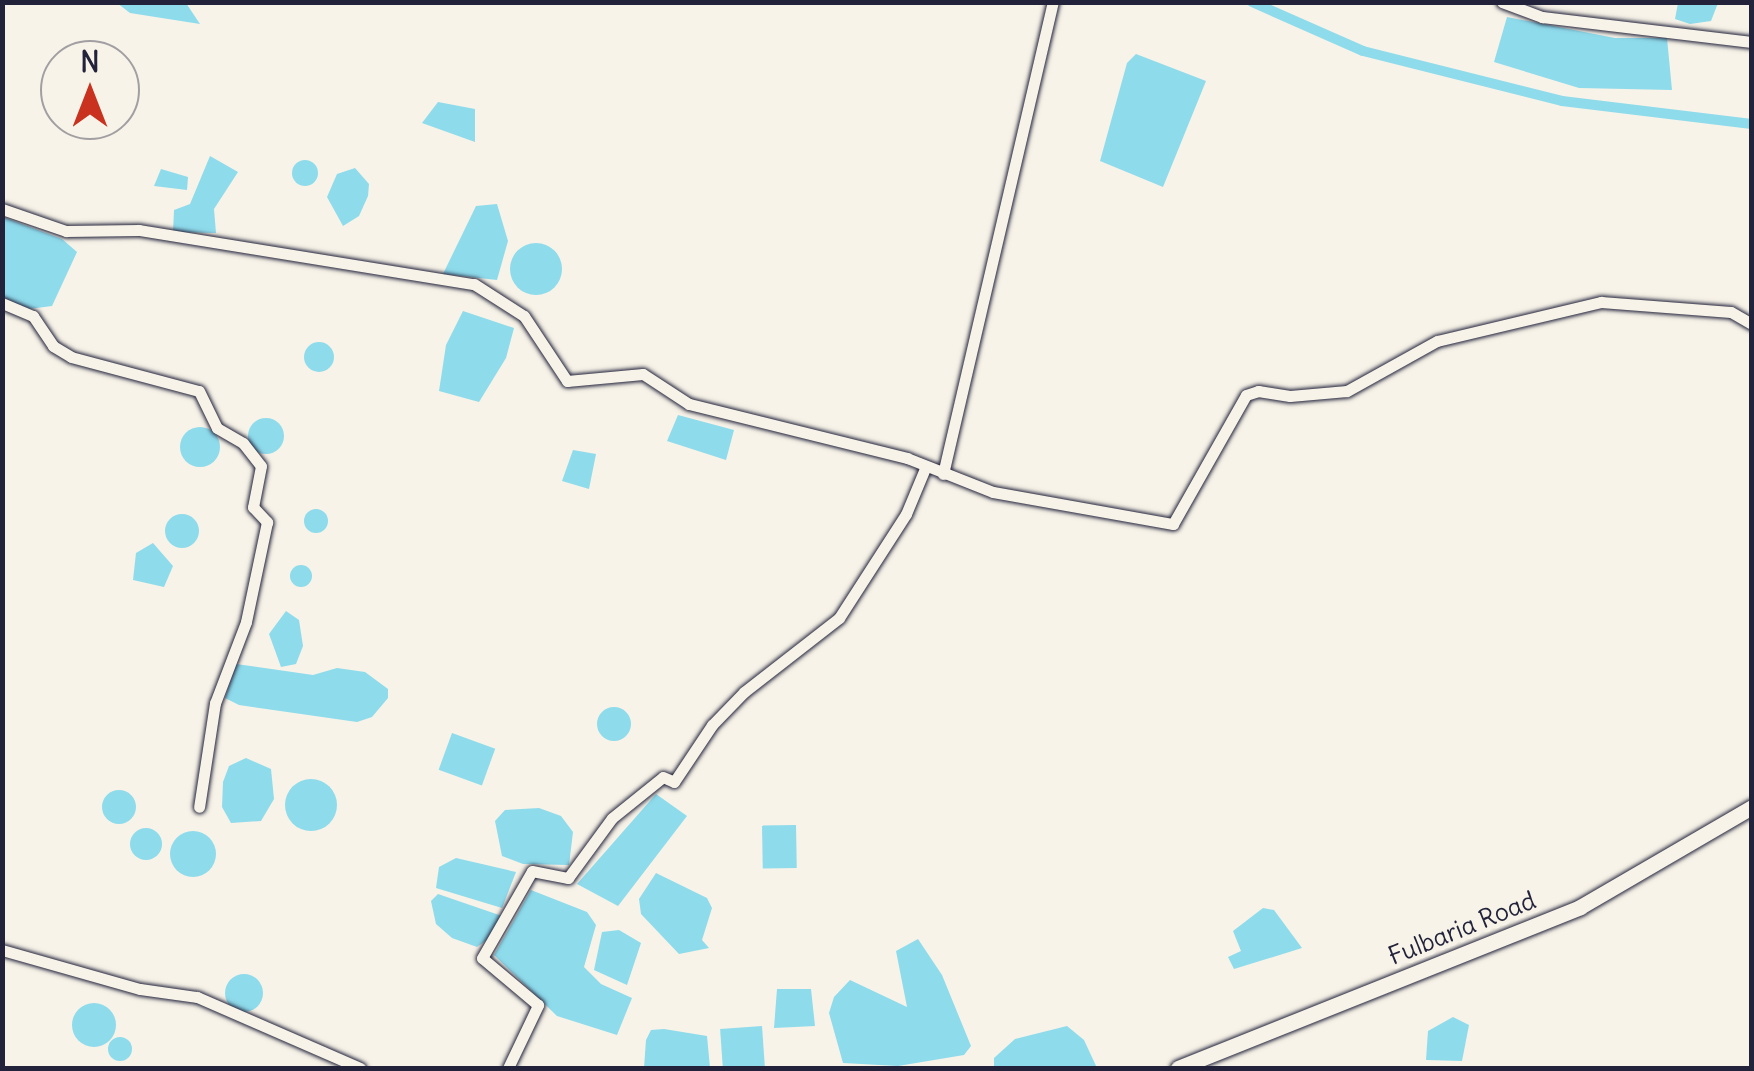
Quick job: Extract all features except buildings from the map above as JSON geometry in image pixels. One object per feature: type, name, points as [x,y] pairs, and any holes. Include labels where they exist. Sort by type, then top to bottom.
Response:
[{"type":"main road","name":"Fulbaria Road","points":[[1178,1068],[1580,907],[1752,806]]},
{"type":"street","points":[[943,474],[1053,2]]},
{"type":"street","points":[[1502,2],[1558,20],[1752,42]]},
{"type":"street","points":[[2,209],[66,231],[138,230],[474,284],[524,316],[567,381],[642,374],[689,404],[926,466],[1010,496],[1173,524],[1246,395],[1258,390],[1290,396],[1347,391],[1418,348],[1601,302],[1732,312],[1752,324]]},
{"type":"street","points":[[2,303],[33,316],[53,346],[71,357],[198,390],[217,428],[243,444],[261,466],[253,507],[267,522],[246,622],[214,702],[199,807]]},
{"type":"street","points":[[508,1068],[538,1006],[482,958],[532,871],[568,878],[612,818],[664,776],[674,782],[712,725],[744,692],[839,618],[906,514],[926,466]]},
{"type":"street","points":[[2,950],[140,989],[197,997],[360,1068]]},
{"type":"water","points":[[1678,2],[1718,3],[1711,21],[1690,24],[1675,19]]},
{"type":"water","points":[[117,3],[186,3],[200,24],[130,13]]},
{"type":"water","points":[[1507,17],[1615,38],[1667,38],[1672,90],[1579,88],[1494,62]]},
{"type":"water","points":[[1136,54],[1206,81],[1163,187],[1100,161],[1127,63]]},
{"type":"water","points":[[438,102],[475,109],[475,142],[422,123]]},
{"type":"water","points":[[210,156],[238,172],[214,209],[216,233],[173,232],[174,210],[190,204]]},
{"type":"water","points":[[305,160],[314,164],[318,173],[314,182],[305,186],[296,182],[292,173],[296,164]]},
{"type":"water","points":[[355,168],[369,184],[368,196],[359,216],[343,226],[327,197],[337,174]]},
{"type":"water","points":[[161,169],[188,177],[187,190],[154,186]]},
{"type":"water","points":[[497,204],[508,241],[497,280],[443,274],[476,206]]},
{"type":"water","points":[[3,217],[62,239],[77,252],[52,306],[29,309],[3,299]]},
{"type":"water","points":[[536,243],[555,250],[562,269],[555,288],[536,295],[517,288],[510,269],[517,250]]},
{"type":"water","points":[[463,311],[514,328],[506,358],[479,402],[439,391],[446,345]]},
{"type":"water","points":[[319,342],[333,351],[334,357],[325,371],[319,372],[305,363],[304,357],[313,343]]},
{"type":"water","points":[[678,415],[734,430],[726,460],[667,441]]},
{"type":"water","points":[[266,418],[279,423],[284,436],[279,449],[266,454],[253,449],[248,436],[253,423]]},
{"type":"water","points":[[200,427],[214,433],[220,447],[214,461],[200,467],[186,461],[180,447],[186,433]]},
{"type":"water","points":[[573,450],[596,454],[589,489],[562,481]]},
{"type":"water","points":[[316,509],[325,512],[325,530],[316,533],[307,530],[304,521],[307,512]]},
{"type":"water","points":[[182,514],[194,519],[199,531],[194,543],[182,548],[170,543],[165,531],[170,519]]},
{"type":"water","points":[[153,543],[173,566],[164,587],[133,580],[136,553]]},
{"type":"water","points":[[301,565],[309,568],[309,584],[301,587],[293,584],[290,576],[293,568]]},
{"type":"water","points":[[286,611],[299,620],[303,646],[296,664],[281,667],[269,634]]},
{"type":"water","points":[[236,664],[313,675],[337,668],[365,672],[388,689],[388,698],[372,717],[357,722],[239,705],[225,698]]},
{"type":"water","points":[[614,707],[626,712],[631,724],[626,736],[614,741],[602,736],[597,724],[602,712]]},
{"type":"water","points":[[452,733],[495,749],[482,785],[439,770]]},
{"type":"water","points":[[246,758],[271,769],[274,799],[261,821],[231,823],[222,807],[223,782],[229,766]]},
{"type":"water","points":[[311,779],[329,787],[337,805],[329,823],[311,831],[293,823],[285,805],[293,787]]},
{"type":"water","points":[[119,790],[131,795],[136,807],[131,819],[119,824],[107,819],[102,807],[107,795]]},
{"type":"water","points":[[656,794],[687,816],[618,906],[577,884]]},
{"type":"water","points":[[539,808],[561,816],[573,832],[569,865],[523,864],[502,856],[495,821],[505,810]]},
{"type":"water","points":[[796,825],[797,868],[763,869],[762,826]]},
{"type":"water","points":[[146,828],[157,833],[162,844],[157,855],[146,860],[135,855],[130,844],[135,833]]},
{"type":"water","points":[[193,831],[209,838],[216,854],[209,870],[193,877],[177,870],[170,854],[177,838]]},
{"type":"water","points":[[456,858],[516,872],[502,908],[436,888],[439,867]]},
{"type":"water","points":[[656,873],[707,898],[712,908],[702,940],[709,948],[679,954],[641,914],[639,899]]},
{"type":"water","points":[[531,890],[587,912],[596,925],[584,967],[601,984],[632,998],[617,1035],[557,1016],[494,955]]},
{"type":"water","points":[[438,894],[502,916],[491,937],[477,947],[452,938],[436,924],[431,901]]},
{"type":"water","points":[[1263,908],[1274,910],[1302,948],[1234,969],[1228,957],[1241,951],[1233,931]]},
{"type":"water","points":[[619,930],[641,943],[627,985],[594,970],[602,932]]},
{"type":"water","points":[[918,939],[942,975],[971,1046],[964,1055],[898,1066],[843,1063],[829,1013],[834,997],[850,980],[907,1007],[896,951]]},
{"type":"water","points":[[244,974],[258,979],[263,993],[258,1007],[244,1012],[230,1007],[225,993],[230,979]]},
{"type":"water","points":[[777,989],[811,989],[815,1026],[774,1028]]},
{"type":"water","points":[[94,1003],[110,1009],[116,1025],[110,1041],[94,1047],[78,1041],[72,1025],[78,1009]]},
{"type":"water","points":[[1453,1017],[1469,1025],[1462,1061],[1426,1060],[1428,1031]]},
{"type":"water","points":[[762,1026],[765,1068],[723,1068],[720,1029]]},
{"type":"water","points":[[1067,1026],[1084,1040],[1097,1068],[994,1068],[994,1058],[1015,1039]]},
{"type":"water","points":[[651,1030],[707,1036],[710,1068],[644,1068],[646,1040]]},
{"type":"water","points":[[120,1037],[129,1040],[129,1058],[120,1061],[111,1058],[108,1049],[111,1040]]},
{"type":"waterway","points":[[1252,2],[1363,51],[1562,101],[1752,124]]}]
